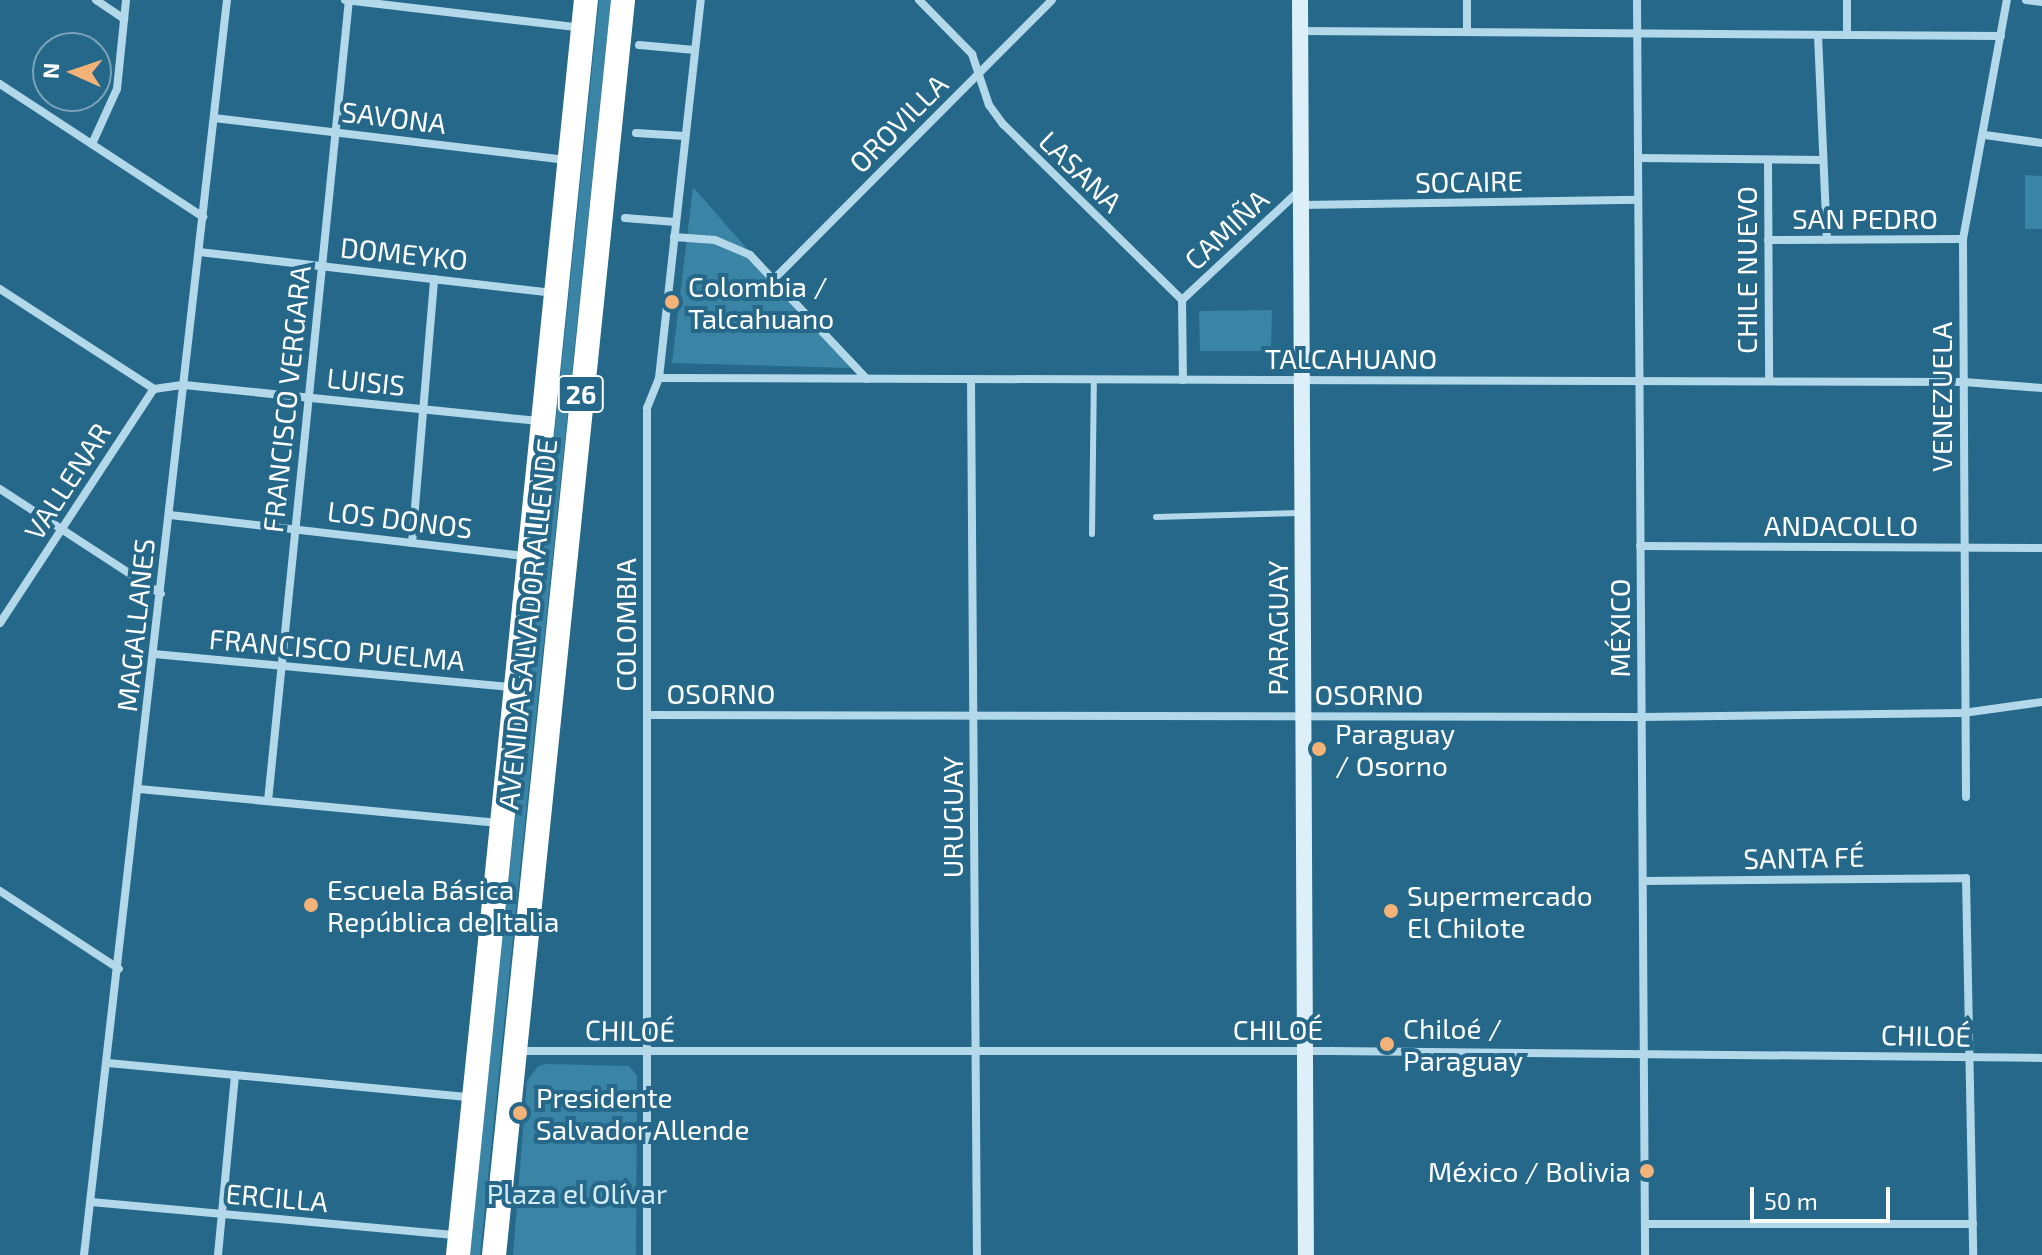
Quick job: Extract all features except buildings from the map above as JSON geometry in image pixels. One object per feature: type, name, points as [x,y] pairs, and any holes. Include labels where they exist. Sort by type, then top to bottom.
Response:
[{"type":"highway","name":"AVENIDA SALVADOR ALLENDE","points":[[459,1245],[586,0]]},
{"type":"highway","name":"AVENIDA SALVADOR ALLENDE","points":[[494,1255],[623,0]]},
{"type":"street","points":[[96,0],[124,19]]},
{"type":"street","points":[[92,144],[117,89],[126,0]]},
{"type":"street","name":"MAGALLANES","points":[[84,1255],[227,0]]},
{"type":"street","points":[[347,0],[583,28]]},
{"type":"street","name":"FRANCISCO VERGARA","points":[[268,801],[347,0]]},
{"type":"street","name":"COLOMBIA","points":[[647,1255],[647,408],[659,378],[701,0]]},
{"type":"street","name":"LASANA","points":[[919,0],[972,54],[981,72],[989,105],[1003,124],[1182,300]]},
{"type":"street","name":"OROVILLA","points":[[775,278],[1052,0]]},
{"type":"street","name":"PARAGUAY","points":[[1300,0],[1306,1255]]},
{"type":"street","points":[[1467,0],[1467,32]]},
{"type":"street","name":"MÉXICO","points":[[1637,0],[1645,1255]]},
{"type":"street","points":[[1847,0],[1847,35]]},
{"type":"street","name":"VENEZUELA","points":[[1966,797],[1962,547],[1963,239],[1985,135],[2007,0]]},
{"type":"street","points":[[2026,0],[2042,2]]},
{"type":"street","points":[[1300,31],[2001,36]]},
{"type":"street","points":[[1818,35],[1827,240]]},
{"type":"street","points":[[639,45],[695,50]]},
{"type":"street","points":[[0,84],[203,217]]},
{"type":"street","name":"SAVONA","points":[[214,118],[569,161]]},
{"type":"street","points":[[636,133],[685,136]]},
{"type":"street","points":[[1985,135],[2042,143]]},
{"type":"street","points":[[1638,158],[1823,160]]},
{"type":"street","name":"CHILE NUEVO","points":[[1768,160],[1769,381]]},
{"type":"street","name":"SOCAIRE","points":[[1301,197],[1638,200]]},
{"type":"street","name":"CAMIÑA","points":[[1182,300],[1301,197]]},
{"type":"street","points":[[625,218],[676,222]]},
{"type":"street","points":[[674,237],[740,248],[775,278],[867,379]]},
{"type":"street","name":"SAN PEDRO","points":[[1768,240],[1963,239]]},
{"type":"street","name":"DOMEYKO","points":[[199,252],[556,293]]},
{"type":"street","points":[[412,543],[434,279]]},
{"type":"street","points":[[0,289],[154,389],[184,385]]},
{"type":"street","points":[[1182,300],[1183,380]]},
{"type":"street","name":"TALCAHUANO","points":[[659,378],[1964,382],[2042,388]]},
{"type":"street","name":"URUGUAY","points":[[971,379],[977,1255]]},
{"type":"street","name":"LUISIS","points":[[184,385],[543,421]]},
{"type":"street","name":"VALLENAR","points":[[0,623],[154,389]]},
{"type":"street","points":[[0,489],[161,594]]},
{"type":"street","name":"LOS DONOS","points":[[170,515],[529,556]]},
{"type":"street","name":"ANDACOLLO","points":[[1640,546],[2042,548]]},
{"type":"street","name":"FRANCISCO PUELMA","points":[[154,654],[516,687]]},
{"type":"street","name":"OSORNO","points":[[647,715],[1642,717],[1963,713],[2042,702]]},
{"type":"street","points":[[139,789],[502,823]]},
{"type":"street","name":"SANTA FÉ","points":[[1643,881],[1966,878],[1970,1058]]},
{"type":"street","points":[[0,891],[119,969]]},
{"type":"street","name":"CHILOÉ","points":[[514,1051],[975,1054],[1305,1051],[2042,1058]]},
{"type":"street","points":[[1970,1058],[1973,1255]]},
{"type":"street","points":[[108,1063],[474,1097]]},
{"type":"street","points":[[218,1255],[235,1075]]},
{"type":"street","name":"ERCILLA","points":[[91,1202],[222,1214],[459,1245]]},
{"type":"street","points":[[1645,1224],[1973,1224]]},
{"type":"lane","points":[[1092,534],[1094,380]]},
{"type":"lane","points":[[1156,517],[1302,513]]},
{"type":"green space","points":[[599,0],[611,0],[480,1255],[470,1255]]},
{"type":"green space","points":[[2025,175],[2042,176],[2042,229],[2025,229]]},
{"type":"green space","points":[[693,187],[851,368],[672,363]]},
{"type":"green space","points":[[1272,310],[1271,351],[1200,351],[1199,311]]},
{"type":"green space","name":"Plaza el Olívar","points":[[538,1066],[629,1066],[637,1076],[636,1255],[513,1255],[527,1081]]},
{"type":"place","name":"Colombia / Talcahuano","points":[[672,302]]},
{"type":"place","name":"Paraguay / Osorno","points":[[1319,749]]},
{"type":"place","name":"Escuela Básica República de Italia","points":[[311,905]]},
{"type":"place","name":"Supermercado El Chilote","points":[[1391,911]]},
{"type":"place","name":"Chiloé / Paraguay","points":[[1387,1044]]},
{"type":"place","name":"Presidente Salvador Allende","points":[[520,1113]]},
{"type":"place","name":"México / Bolivia","points":[[1647,1171]]}]
